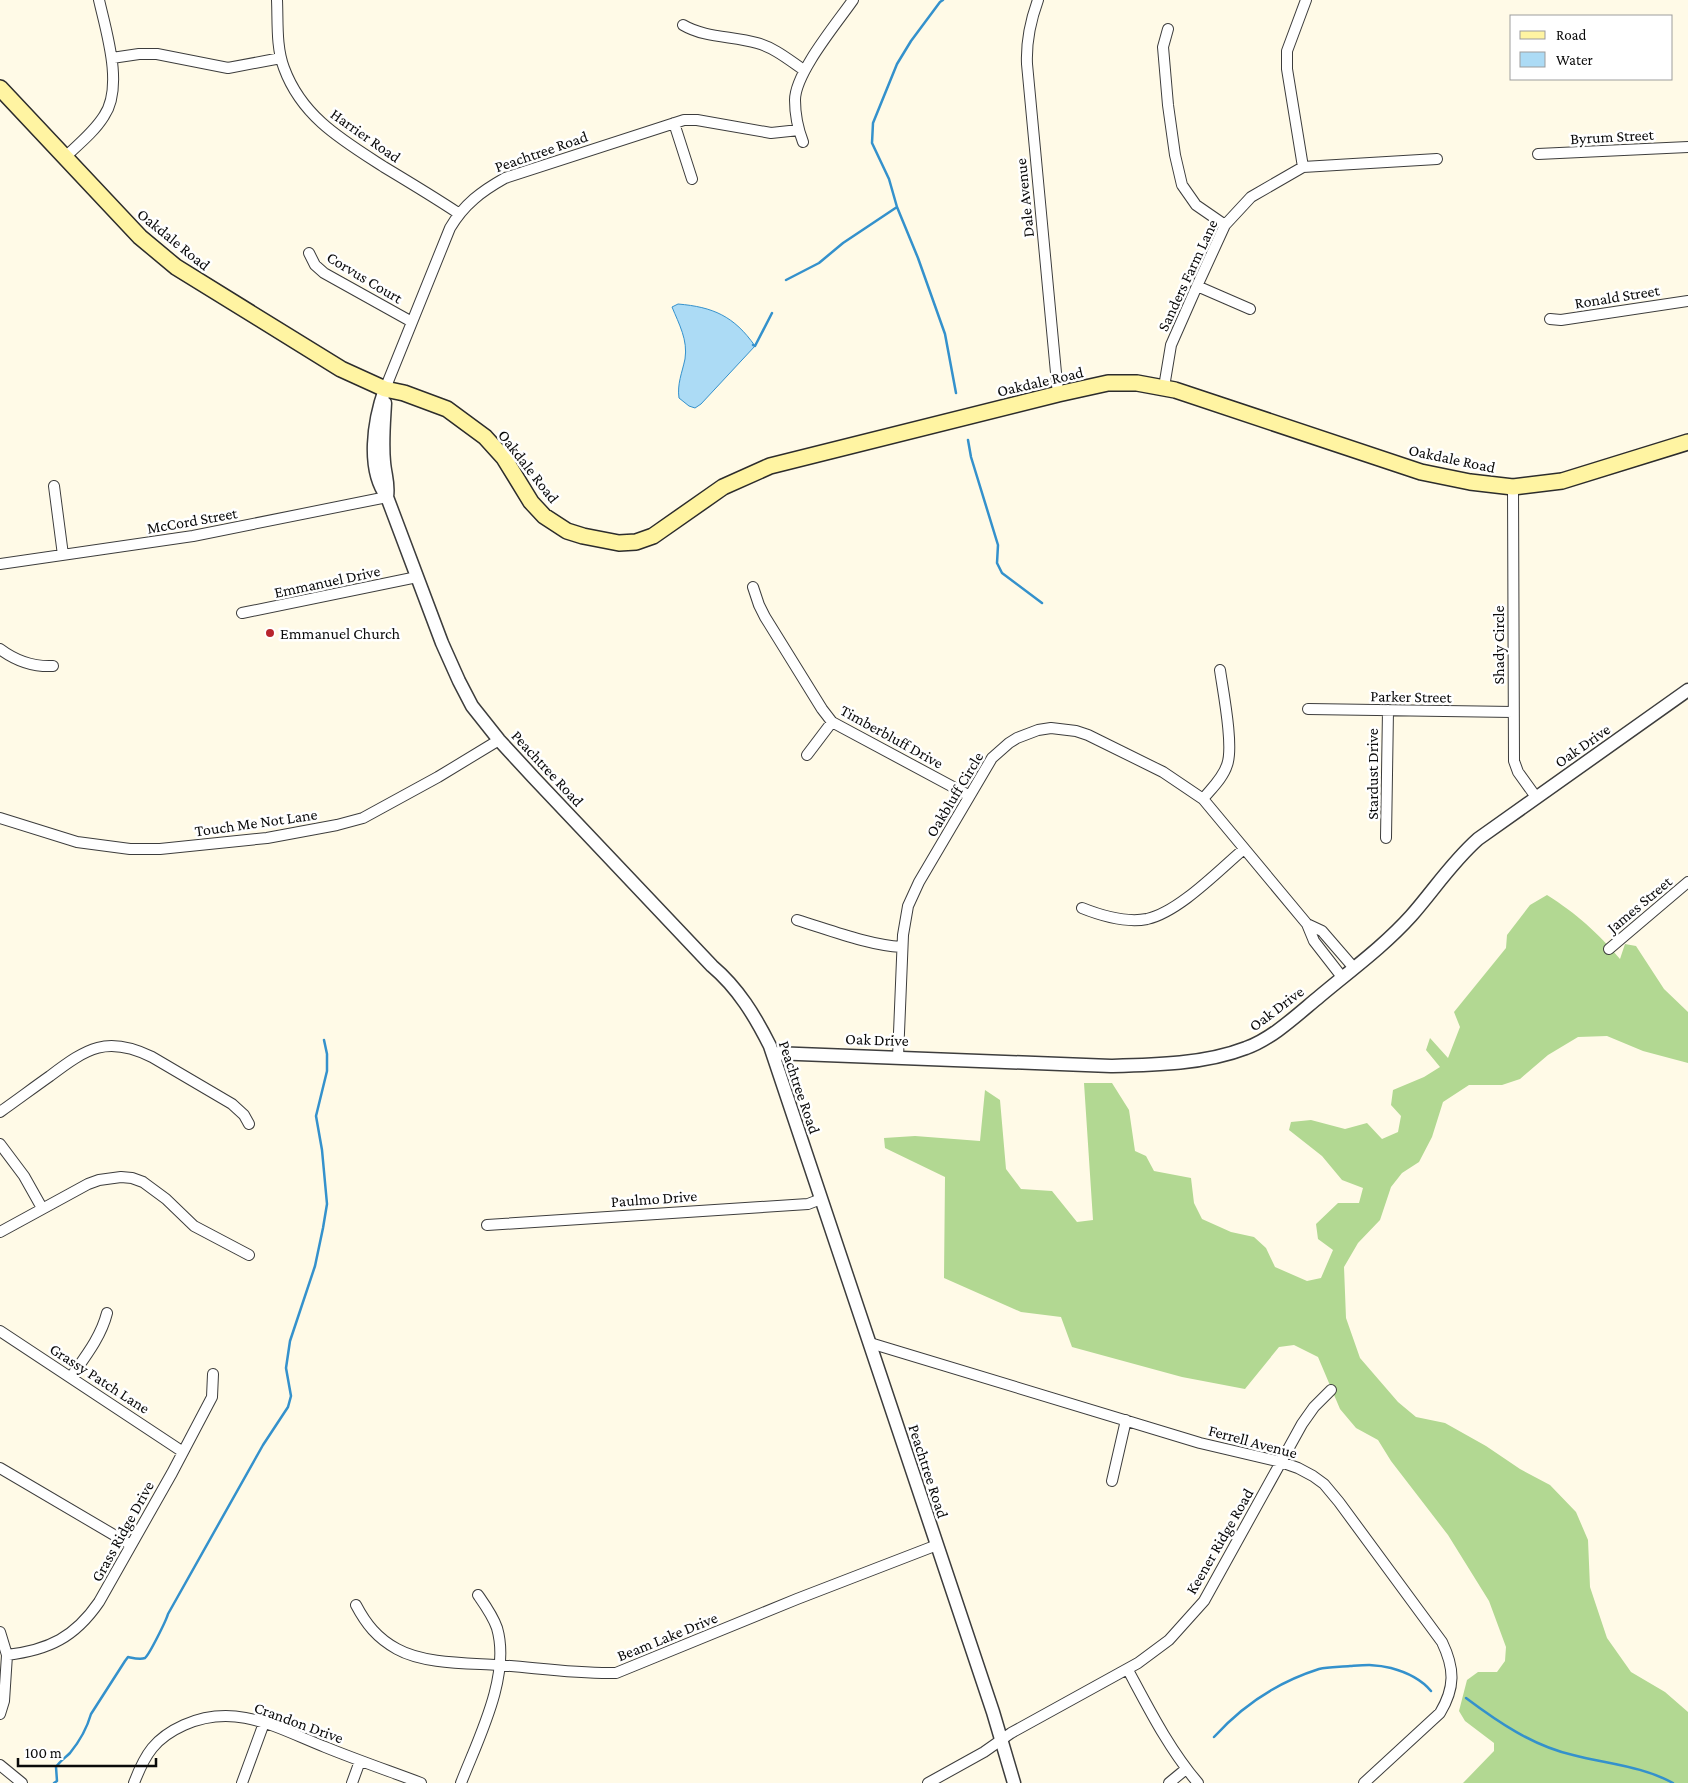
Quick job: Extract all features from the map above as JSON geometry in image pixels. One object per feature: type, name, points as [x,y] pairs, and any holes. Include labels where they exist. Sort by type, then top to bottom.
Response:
[{"type":"main road","name":"Oakdale Road","points":[[0,88],[140,237],[176,267],[340,369],[385,389],[404,404],[444,418],[458,419],[480,433],[504,458],[531,502],[544,516],[566,530],[583,536],[619,542],[636,542],[653,536],[723,487],[770,466],[1108,383],[1138,383],[1164,387],[1421,472],[1470,482],[1513,487],[1562,481],[1688,442]]},
{"type":"street","points":[[65,158],[89,135],[106,114],[112,95],[112,58],[99,0]]},
{"type":"street","name":"Harrier Road","points":[[277,0],[281,58],[293,90],[309,111],[335,135],[458,213]]},
{"type":"street","points":[[803,142],[799,130],[795,99],[798,84],[804,70],[853,0]]},
{"type":"street","name":"Dale Avenue","points":[[1038,0],[1028,31],[1026,44],[1027,64],[1058,394]]},
{"type":"street","points":[[1303,167],[1286,69],[1287,51],[1306,0]]},
{"type":"street","points":[[682,25],[700,33],[758,43],[776,50],[804,70]]},
{"type":"street","points":[[1168,29],[1163,47],[1168,105],[1175,155],[1182,184],[1196,205],[1225,225]]},
{"type":"street","points":[[112,58],[138,54],[157,54],[228,68],[281,58]]},
{"type":"street","name":"Peachtree Road","points":[[799,130],[771,133],[697,120],[684,120],[505,178],[487,188],[458,213],[450,228],[378,410],[374,439],[376,461],[380,488],[387,497],[459,681],[472,706],[499,740],[712,966],[724,976],[751,1010],[773,1053],[993,1712],[1014,1783]]},
{"type":"street","points":[[674,123],[692,179]]},
{"type":"street","name":"Byrum Street","points":[[1538,154],[1688,147]]},
{"type":"street","name":"Sanders Farm Lane","points":[[1164,387],[1171,344],[1196,286],[1225,225],[1251,197],[1303,167],[1437,159]]},
{"type":"street","name":"Corvus Court","points":[[309,253],[315,265],[324,273],[412,322]]},
{"type":"street","points":[[1196,286],[1250,309]]},
{"type":"street","name":"Ronald Street","points":[[1550,319],[1561,320],[1688,300]]},
{"type":"street","points":[[54,486],[63,555]]},
{"type":"street","name":"Shady Circle","points":[[1513,487],[1514,761],[1516,768],[1536,797]]},
{"type":"street","name":"McCord Street","points":[[0,564],[193,536],[387,497]]},
{"type":"street","name":"Emmanuel Drive","points":[[242,613],[417,577]]},
{"type":"street","name":"Timberbluff Drive","points":[[753,587],[765,617],[832,722],[968,795]]},
{"type":"street","points":[[0,649],[20,661],[33,665],[53,666]]},
{"type":"street","points":[[1202,800],[1222,776],[1229,760],[1230,744],[1220,670]]},
{"type":"street","name":"Oak Drive","points":[[773,1053],[898,1056],[1104,1066],[1157,1064],[1201,1059],[1234,1052],[1254,1045],[1302,1010],[1396,932],[1412,915],[1436,883],[1466,849],[1478,839],[1688,690]]},
{"type":"street","name":"Parker Street","points":[[1308,709],[1513,712]]},
{"type":"street","name":"Stardust Drive","points":[[1386,838],[1388,710]]},
{"type":"street","points":[[806,756],[832,722]]},
{"type":"street","name":"Oakbluff Circle","points":[[898,1056],[902,947],[905,920],[913,894],[968,795],[992,758],[1009,743],[1038,730],[1051,728],[1076,730],[1088,735],[1163,772],[1202,800],[1307,924],[1314,941],[1342,977]]},
{"type":"street","name":"Touch Me Not Lane","points":[[0,818],[77,842],[130,849],[160,849],[267,838],[337,825],[363,818],[438,777],[499,740]]},
{"type":"street","points":[[1082,908],[1096,914],[1126,919],[1146,919],[1156,916],[1182,902],[1244,849]]},
{"type":"street","name":"James Street","points":[[1609,949],[1688,882]]},
{"type":"street","points":[[797,920],[866,940],[902,947]]},
{"type":"street","name":"Oakbluff Circle","points":[[1307,924],[1322,931],[1354,968]]},
{"type":"street","points":[[0,1112],[78,1055],[95,1048],[108,1046],[124,1047],[152,1058],[232,1104],[244,1115],[249,1124]]},
{"type":"street","points":[[0,1144],[24,1176],[42,1208]]},
{"type":"street","points":[[0,1232],[42,1208],[99,1180],[121,1177],[132,1178],[154,1189],[194,1226],[249,1255]]},
{"type":"street","name":"Paulmo Drive","points":[[488,1225],[808,1204],[821,1199]]},
{"type":"street","points":[[70,1378],[98,1338],[104,1326],[107,1313]]},
{"type":"street","name":"Grassy Patch Lane","points":[[0,1331],[183,1452]]},
{"type":"street","name":"Ferrell Avenue","points":[[870,1343],[1200,1442],[1281,1462],[1313,1476],[1332,1493],[1442,1642],[1449,1655],[1452,1672],[1448,1700],[1440,1713],[1364,1783]]},
{"type":"street","name":"Grass Ridge Drive","points":[[7,1655],[27,1653],[58,1642],[81,1625],[99,1602],[212,1397],[213,1374]]},
{"type":"street","name":"Keener Ridge Road","points":[[928,1783],[984,1752],[1000,1740],[1128,1670],[1169,1640],[1204,1601],[1306,1418],[1314,1406],[1331,1390]]},
{"type":"street","points":[[1112,1481],[1126,1420]]},
{"type":"street","points":[[0,1468],[131,1545]]},
{"type":"street","name":"Beam Lake Drive","points":[[356,1605],[365,1622],[385,1641],[398,1650],[417,1657],[586,1674],[616,1673],[797,1599],[937,1545]]},
{"type":"street","points":[[461,1783],[492,1703],[500,1665],[498,1630],[478,1595]]},
{"type":"street","points":[[0,1632],[7,1655],[4,1702],[0,1714]]},
{"type":"street","points":[[1128,1670],[1164,1736],[1186,1770],[1198,1783]]},
{"type":"street","name":"Crandon Drive","points":[[134,1783],[148,1753],[159,1739],[191,1722],[219,1715],[245,1718],[264,1723],[421,1783]]},
{"type":"street","points":[[242,1783],[264,1723]]},
{"type":"street","points":[[352,1783],[360,1761]]},
{"type":"street","points":[[0,1765],[22,1783]]},
{"type":"street","points":[[1169,1783],[1186,1770]]},
{"type":"green space","points":[[1547,895],[1586,924],[1620,959],[1625,944],[1636,946],[1664,989],[1688,1012],[1688,1063],[1643,1051],[1607,1036],[1578,1037],[1548,1055],[1520,1079],[1502,1085],[1469,1085],[1443,1102],[1432,1137],[1419,1162],[1402,1173],[1391,1187],[1380,1220],[1358,1243],[1344,1267],[1346,1318],[1360,1358],[1398,1402],[1416,1417],[1445,1423],[1550,1485],[1576,1512],[1588,1540],[1590,1587],[1607,1638],[1631,1672],[1665,1692],[1688,1712],[1688,1783],[1463,1783],[1494,1751],[1494,1743],[1465,1721],[1459,1711],[1467,1680],[1478,1672],[1497,1672],[1505,1661],[1506,1647],[1489,1601],[1448,1535],[1391,1461],[1378,1440],[1356,1428],[1340,1409],[1318,1357],[1294,1345],[1279,1347],[1245,1389],[1182,1377],[1072,1347],[1061,1317],[1021,1312],[944,1278],[945,1177],[885,1148],[884,1138],[915,1136],[980,1141],[985,1090],[1000,1100],[1006,1169],[1021,1189],[1052,1191],[1077,1222],[1093,1220],[1084,1083],[1112,1083],[1129,1110],[1135,1151],[1146,1156],[1154,1171],[1191,1178],[1194,1203],[1202,1219],[1231,1232],[1254,1237],[1266,1248],[1275,1267],[1307,1281],[1321,1278],[1333,1250],[1318,1239],[1316,1224],[1338,1203],[1359,1203],[1363,1188],[1342,1180],[1322,1156],[1289,1130],[1291,1122],[1311,1120],[1345,1129],[1367,1123],[1382,1139],[1398,1132],[1401,1116],[1391,1105],[1393,1090],[1424,1077],[1440,1067],[1426,1050],[1430,1038],[1448,1058],[1460,1027],[1454,1012],[1506,948],[1507,935],[1530,905]]},
{"type":"water","points":[[678,304],[702,308],[722,315],[739,327],[755,346],[701,404],[695,408],[679,398],[679,383],[686,352],[682,332],[672,307]]},
{"type":"waterway","points":[[786,280],[819,263],[843,243],[897,207],[889,179],[872,143],[873,123],[897,64],[911,41],[943,0]]},
{"type":"waterway","points":[[897,207],[918,258],[945,334],[956,393]]},
{"type":"waterway","points":[[753,345],[755,346],[772,313]]},
{"type":"waterway","points":[[968,440],[971,457],[998,545],[997,563],[1002,573],[1042,603]]},
{"type":"waterway","points":[[54,1783],[57,1781],[56,1767],[77,1744],[91,1714],[125,1661],[128,1657],[145,1658],[150,1651],[168,1614],[263,1445],[288,1407],[291,1396],[286,1368],[290,1341],[315,1266],[327,1204],[322,1150],[316,1116],[327,1071],[327,1054],[324,1040]]},
{"type":"waterway","points":[[1214,1737],[1236,1715],[1262,1696],[1289,1681],[1319,1669],[1375,1665],[1413,1676],[1431,1691]]},
{"type":"waterway","points":[[1466,1698],[1503,1724],[1544,1746],[1573,1755],[1637,1769],[1673,1783]]},
{"type":"place","name":"Emmanuel Church","points":[[270,633]]}]
